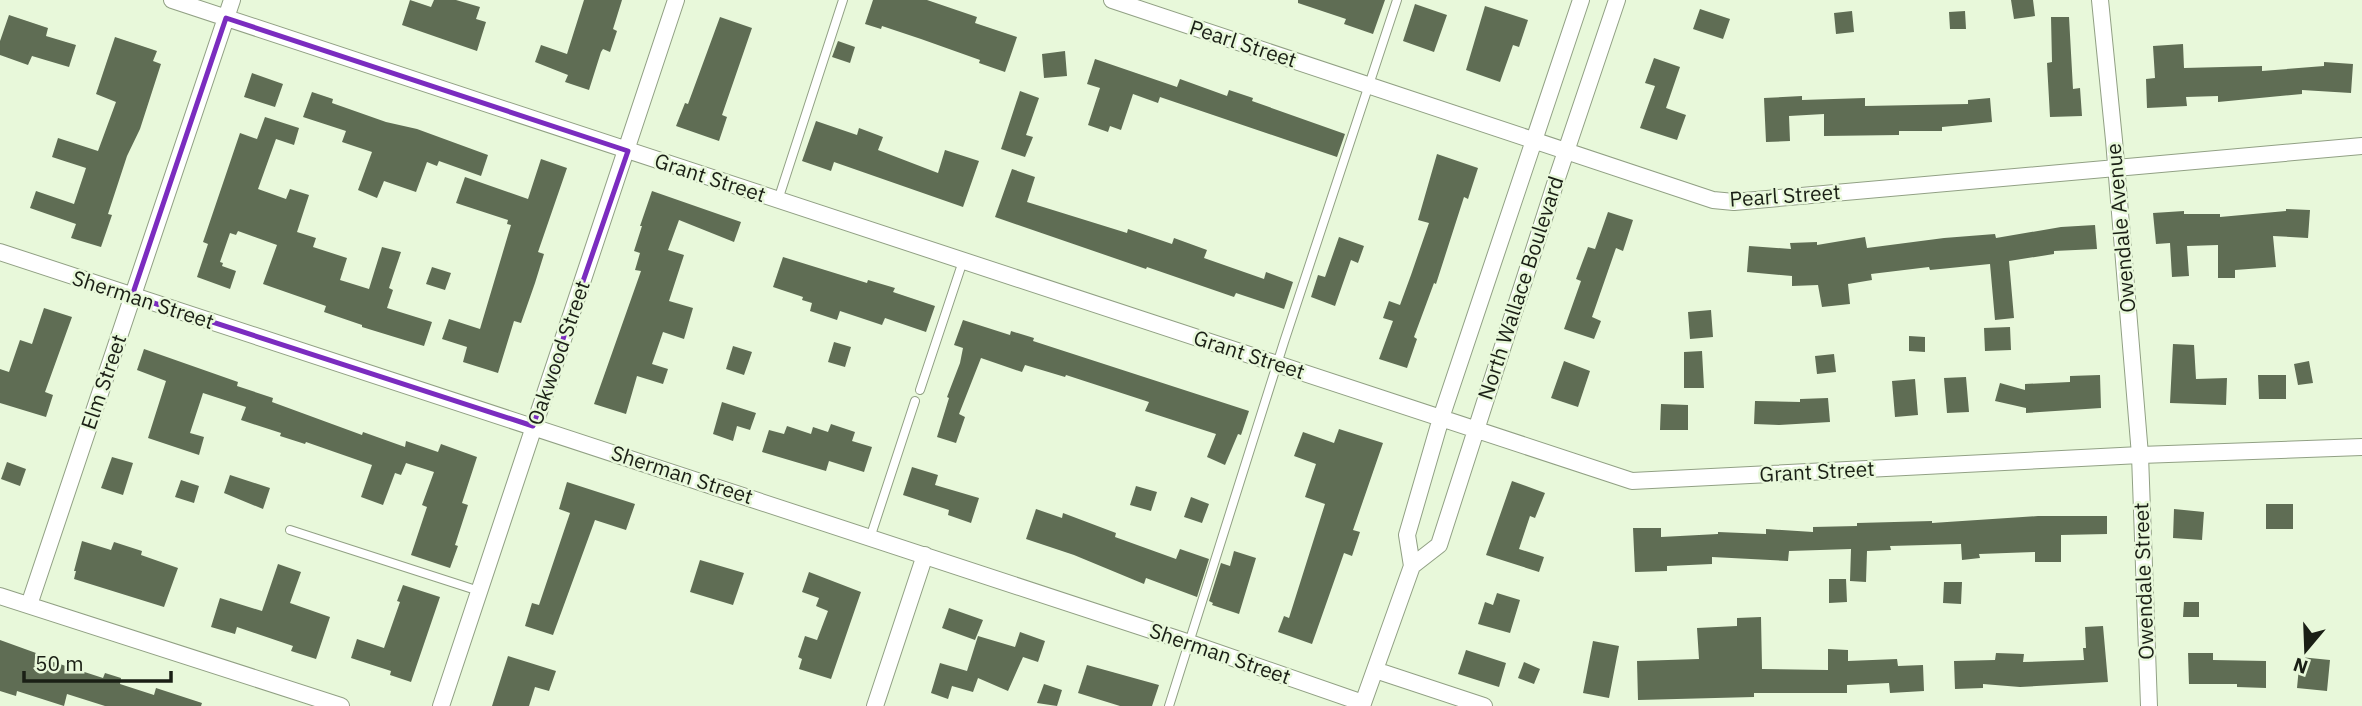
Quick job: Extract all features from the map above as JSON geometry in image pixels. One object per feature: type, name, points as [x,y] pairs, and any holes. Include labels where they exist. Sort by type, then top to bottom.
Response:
[{"type":"street","name":"Grant Street","points":[[172,0],[1633,481],[2362,447]]},
{"type":"street","name":"Elm Street","points":[[29,605],[232,0]]},
{"type":"street","name":"Oakwood Street","points":[[441,706],[533,426],[628,151],[676,0]]},
{"type":"street","name":"Pearl Street","points":[[1112,0],[1713,200],[1734,202],[2362,146]]},
{"type":"street","name":"North Wallace Boulevard","points":[[1362,704],[1412,566],[1406,535],[1441,418],[1581,0]]},
{"type":"street","name":"North Wallace Boulevard","points":[[1412,566],[1439,545],[1617,0]]},
{"type":"street","name":"Owendale Avenue","points":[[2100,0],[2140,456]]},
{"type":"street","name":"Sherman Street","points":[[0,253],[925,555],[1362,704]]},
{"type":"street","name":"Owendale Street","points":[[2140,456],[2149,706]]},
{"type":"street","points":[[875,706],[925,555]]},
{"type":"street","points":[[0,596],[341,706]]},
{"type":"street","points":[[1375,670],[1484,706]]},
{"type":"lane","points":[[778,200],[843,0]]},
{"type":"lane","points":[[1169,706],[1277,364],[1397,0]]},
{"type":"lane","points":[[919,390],[963,261]]},
{"type":"lane","points":[[870,538],[915,401]]},
{"type":"lane","points":[[290,530],[479,591]]},
{"type":"highlighted area","points":[[226,18],[628,151],[533,426],[132,296]]},
{"type":"building","points":[[410,0],[431,7],[434,0],[456,0],[480,7],[476,19],[486,22],[477,51],[402,25]]},
{"type":"building","points":[[584,0],[622,0],[613,29],[617,31],[610,52],[603,49],[601,52],[589,90],[565,82],[568,75],[535,62],[541,45],[567,54]]},
{"type":"building","points":[[873,0],[927,0],[977,17],[975,23],[1017,37],[1005,72],[921,39],[882,26],[881,29],[865,24]]},
{"type":"building","points":[[1298,0],[1385,0],[1373,34],[1344,24],[1346,19],[1298,3]]},
{"type":"building","points":[[2011,0],[2033,0],[2035,16],[2014,19]]},
{"type":"building","points":[[1415,4],[1447,15],[1434,52],[1403,41]]},
{"type":"building","points":[[1485,6],[1528,20],[1519,47],[1513,45],[1500,82],[1466,70]]},
{"type":"building","points":[[1700,9],[1730,19],[1723,39],[1693,29]]},
{"type":"building","points":[[1852,11],[1854,32],[1836,34],[1834,13]]},
{"type":"building","points":[[1965,11],[1966,29],[1950,29],[1949,12]]},
{"type":"building","points":[[9,15],[48,28],[46,36],[76,45],[69,67],[32,56],[28,65],[0,55],[0,41]]},
{"type":"building","points":[[720,17],[752,28],[722,115],[727,117],[719,141],[676,126],[685,103],[688,104]]},
{"type":"building","points":[[2051,17],[2069,17],[2073,89],[2080,88],[2082,116],[2050,117],[2047,63],[2052,62]]},
{"type":"building","points":[[115,37],[157,51],[153,61],[161,64],[140,129],[127,156],[108,214],[112,215],[101,247],[71,238],[76,224],[30,208],[36,191],[74,204],[86,168],[52,157],[58,138],[98,151],[116,102],[96,94]]},
{"type":"building","points":[[838,41],[855,47],[850,63],[832,57]]},
{"type":"building","points":[[2183,44],[2184,68],[2262,66],[2262,71],[2324,66],[2324,62],[2353,64],[2351,93],[2302,90],[2302,94],[2218,102],[2218,96],[2186,97],[2187,106],[2147,108],[2146,79],[2155,78],[2153,46]]},
{"type":"building","points":[[1065,51],[1067,76],[1044,78],[1042,54]]},
{"type":"building","points":[[1654,58],[1680,67],[1666,108],[1686,115],[1677,140],[1640,128],[1655,86],[1645,83]]},
{"type":"building","points":[[1095,59],[1177,87],[1180,79],[1227,96],[1229,90],[1253,98],[1252,101],[1345,134],[1337,157],[1160,97],[1158,103],[1133,94],[1121,130],[1110,126],[1108,132],[1088,125],[1100,88],[1087,84]]},
{"type":"building","points":[[252,73],[283,84],[275,107],[244,97]]},
{"type":"building","points":[[1020,91],[1039,98],[1026,135],[1033,137],[1025,157],[1001,149]]},
{"type":"building","points":[[312,92],[333,99],[332,103],[386,122],[417,129],[488,155],[481,176],[439,161],[437,166],[427,162],[416,192],[384,181],[377,198],[358,190],[372,152],[342,142],[346,131],[303,117]]},
{"type":"building","points":[[1802,96],[1802,100],[1865,98],[1865,106],[1968,104],[1968,100],[1990,98],[1992,122],[1942,127],[1942,131],[1899,131],[1899,135],[1824,136],[1824,114],[1789,116],[1790,141],[1766,142],[1764,98]]},
{"type":"building","points":[[265,117],[299,128],[294,145],[276,139],[258,189],[286,199],[290,189],[309,195],[297,232],[316,238],[313,247],[347,258],[340,280],[369,289],[382,247],[401,252],[389,288],[393,290],[387,308],[432,322],[424,346],[362,327],[324,312],[326,306],[263,284],[277,245],[238,231],[236,235],[230,233],[220,262],[223,263],[222,266],[236,271],[230,289],[197,277],[208,244],[203,242],[240,133],[257,139]]},
{"type":"building","points":[[816,121],[857,135],[859,128],[883,137],[878,150],[938,173],[945,150],[979,161],[963,207],[834,162],[831,171],[802,161]]},
{"type":"building","points":[[1437,154],[1478,168],[1468,199],[1464,197],[1436,284],[1434,283],[1414,337],[1417,339],[1407,368],[1379,359],[1393,321],[1383,318],[1389,301],[1400,305],[1429,223],[1418,220]]},
{"type":"building","points":[[541,159],[567,168],[538,252],[544,254],[535,283],[521,323],[514,321],[498,373],[463,362],[467,347],[442,339],[449,319],[480,329],[511,225],[507,224],[508,220],[456,203],[465,177],[528,199]]},
{"type":"building","points":[[1012,169],[1035,177],[1027,202],[1127,233],[1128,229],[1172,244],[1174,238],[1207,250],[1204,258],[1264,279],[1266,272],[1293,282],[1284,309],[1236,293],[1234,297],[1147,267],[1146,269],[995,217]]},
{"type":"building","points":[[652,191],[741,222],[734,242],[679,220],[668,250],[684,255],[669,301],[693,308],[684,339],[663,332],[652,364],[668,369],[663,384],[637,376],[626,414],[594,404],[641,271],[635,270],[640,253],[634,251]]},
{"type":"building","points":[[2286,209],[2310,210],[2308,238],[2273,236],[2276,267],[2235,270],[2235,278],[2218,278],[2218,245],[2187,246],[2189,276],[2172,277],[2170,243],[2156,244],[2153,213],[2184,211],[2184,214],[2220,214],[2220,217]]},
{"type":"building","points":[[1608,212],[1633,220],[1623,251],[1616,248],[1592,317],[1601,321],[1594,339],[1564,329],[1581,281],[1576,279],[1588,247],[1595,249]]},
{"type":"building","points":[[2095,225],[2097,249],[2054,251],[2054,254],[2009,261],[2014,318],[1995,320],[1990,264],[1930,270],[1929,267],[1871,274],[1872,280],[1848,284],[1850,304],[1822,307],[1818,285],[1792,286],[1792,276],[1747,272],[1749,246],[1791,249],[1790,243],[1817,242],[1817,245],[1865,237],[1867,248],[1995,234],[1996,238],[2061,227]]},
{"type":"building","points":[[1339,237],[1364,246],[1358,263],[1351,260],[1335,306],[1311,297],[1318,275],[1325,277]]},
{"type":"building","points":[[783,257],[867,283],[868,280],[895,288],[893,292],[935,306],[926,332],[885,318],[882,325],[840,311],[837,320],[810,311],[812,303],[802,300],[803,297],[773,287]]},
{"type":"building","points":[[432,267],[451,273],[445,290],[426,284]]},
{"type":"building","points":[[44,308],[72,317],[45,392],[53,395],[46,417],[0,403],[0,369],[9,372],[20,340],[32,344]]},
{"type":"building","points":[[1711,310],[1713,337],[1690,339],[1688,312]]},
{"type":"building","points":[[963,320],[1010,335],[1011,331],[1034,338],[1033,341],[1249,411],[1241,435],[1238,434],[1225,465],[1207,457],[1216,434],[1145,411],[1149,402],[1066,375],[1065,377],[1025,365],[1022,372],[981,358],[959,414],[965,417],[956,443],[937,437],[949,398],[947,397],[960,363],[963,348],[954,345]]},
{"type":"building","points":[[2010,327],[2011,350],[1985,351],[1984,328]]},
{"type":"building","points":[[1909,336],[1925,337],[1925,352],[1909,351]]},
{"type":"building","points":[[834,342],[851,347],[845,367],[828,362]]},
{"type":"building","points":[[2173,344],[2194,345],[2196,379],[2227,378],[2226,405],[2170,403]]},
{"type":"building","points":[[733,346],[752,352],[744,375],[726,369]]},
{"type":"building","points":[[144,349],[238,382],[237,386],[273,398],[272,402],[362,435],[363,432],[405,447],[406,441],[438,452],[441,444],[477,457],[462,503],[468,505],[450,568],[411,555],[427,507],[422,505],[434,472],[406,463],[401,475],[395,473],[383,505],[361,497],[372,465],[280,436],[281,433],[241,420],[246,407],[203,393],[190,433],[204,437],[199,455],[148,438],[166,381],[137,370]]},
{"type":"building","points":[[1702,351],[1704,388],[1684,388],[1684,352]]},
{"type":"building","points":[[1834,354],[1836,372],[1817,374],[1815,356]]},
{"type":"building","points":[[1564,361],[1590,371],[1578,407],[1551,398]]},
{"type":"building","points":[[2309,361],[2313,383],[2298,385],[2294,364]]},
{"type":"building","points":[[2100,375],[2101,408],[2026,413],[2026,408],[1995,401],[2000,383],[2025,390],[2025,384],[2070,382],[2070,376]]},
{"type":"building","points":[[2258,375],[2286,375],[2286,399],[2259,399]]},
{"type":"building","points":[[1966,377],[1969,412],[1947,413],[1944,378]]},
{"type":"building","points":[[1915,379],[1918,415],[1895,417],[1892,381]]},
{"type":"building","points":[[1828,398],[1830,422],[1754,424],[1755,401],[1800,402],[1800,399]]},
{"type":"building","points":[[722,402],[756,413],[750,430],[737,426],[733,441],[713,434]]},
{"type":"building","points":[[1661,404],[1688,405],[1688,430],[1660,430]]},
{"type":"building","points":[[831,424],[855,432],[852,441],[872,447],[864,472],[829,461],[826,471],[762,452],[769,430],[784,434],[787,426],[811,434],[813,427],[828,432]]},
{"type":"building","points":[[1339,429],[1383,443],[1353,530],[1360,532],[1352,556],[1344,553],[1312,644],[1278,632],[1284,616],[1289,618],[1325,504],[1305,497],[1316,464],[1294,456],[1303,432],[1334,443]]},
{"type":"building","points":[[112,457],[133,463],[123,495],[101,488]]},
{"type":"building","points":[[7,462],[26,469],[20,486],[1,479]]},
{"type":"building","points":[[912,467],[938,475],[935,485],[979,498],[971,523],[948,515],[949,510],[903,495]]},
{"type":"building","points":[[230,475],[270,488],[263,509],[224,493]]},
{"type":"building","points":[[181,480],[199,486],[194,503],[175,497]]},
{"type":"building","points":[[1512,481],[1545,493],[1535,518],[1530,516],[1519,549],[1544,557],[1539,572],[1486,555]]},
{"type":"building","points":[[567,482],[635,504],[626,530],[595,520],[553,635],[525,626],[532,603],[539,605],[570,513],[559,509]]},
{"type":"building","points":[[1136,486],[1157,492],[1151,511],[1130,505]]},
{"type":"building","points":[[1191,497],[1209,504],[1202,523],[1184,517]]},
{"type":"building","points":[[2266,504],[2293,504],[2293,529],[2266,529]]},
{"type":"building","points":[[1036,509],[1062,518],[1063,513],[1116,533],[1115,537],[1176,559],[1180,549],[1209,559],[1197,597],[1146,578],[1144,584],[1074,555],[1026,539]]},
{"type":"building","points":[[2174,509],[2204,512],[2202,540],[2173,538]]},
{"type":"building","points":[[2038,516],[2107,516],[2107,534],[2061,535],[2061,562],[2035,562],[2035,552],[1979,554],[1980,558],[1962,560],[1961,544],[1890,546],[1891,550],[1867,551],[1866,582],[1850,581],[1851,549],[1789,551],[1788,561],[1712,557],[1712,564],[1667,566],[1667,571],[1635,572],[1633,528],[1661,528],[1661,537],[1718,532],[1766,534],[1766,529],[1813,532],[1813,527],[1857,526],[1857,523],[1932,523]]},
{"type":"building","points":[[82,541],[111,550],[114,542],[142,551],[141,555],[178,568],[164,607],[74,579]]},
{"type":"building","points":[[1234,551],[1256,558],[1239,614],[1212,605],[1209,601],[1221,563],[1230,566]]},
{"type":"building","points":[[700,560],[744,573],[733,605],[690,592]]},
{"type":"building","points":[[278,564],[301,572],[290,603],[330,617],[316,659],[291,651],[293,646],[237,627],[235,634],[211,627],[220,598],[262,611]]},
{"type":"building","points":[[809,572],[861,592],[831,679],[799,669],[802,659],[798,657],[805,636],[817,640],[828,611],[816,606],[819,598],[802,592]]},
{"type":"building","points":[[1829,579],[1846,579],[1847,602],[1829,603]]},
{"type":"building","points":[[1944,582],[1962,582],[1961,604],[1943,603]]},
{"type":"building","points":[[403,585],[440,597],[411,682],[390,675],[391,671],[351,658],[357,639],[384,648]]},
{"type":"building","points":[[1497,593],[1520,600],[1510,633],[1478,624],[1485,602],[1493,605]]},
{"type":"building","points":[[2184,602],[2199,602],[2199,617],[2183,617]]},
{"type":"building","points":[[949,608],[983,620],[975,640],[942,628]]},
{"type":"building","points":[[1761,617],[1762,669],[1828,670],[1828,649],[1848,650],[1848,661],[1897,659],[1898,666],[1923,665],[1924,691],[1890,693],[1889,683],[1847,685],[1847,693],[1754,693],[1754,697],[1638,700],[1637,661],[1699,659],[1697,628],[1737,626],[1737,618]]},
{"type":"building","points":[[2103,626],[2108,682],[2020,687],[1983,684],[1983,688],[1955,689],[1954,661],[1995,660],[1996,653],[2024,654],[2023,662],[2084,660],[2085,627]]},
{"type":"building","points":[[1020,632],[1045,641],[1038,662],[1023,657],[1008,691],[978,678],[973,692],[952,686],[948,699],[931,693],[940,663],[967,671],[978,636],[1015,647]]},
{"type":"building","points":[[0,640],[36,653],[35,656],[103,678],[105,673],[121,678],[120,684],[154,695],[156,688],[202,703],[201,706],[105,706],[67,694],[64,706],[17,691],[16,696],[0,691]]},
{"type":"building","points":[[1593,641],[1619,646],[1609,698],[1583,693]]},
{"type":"building","points":[[1466,650],[1506,663],[1499,687],[1458,674]]},
{"type":"building","points":[[2188,653],[2213,653],[2213,660],[2266,661],[2266,688],[2237,687],[2237,684],[2189,684]]},
{"type":"building","points":[[508,656],[556,671],[549,691],[535,687],[529,706],[492,706]]},
{"type":"building","points":[[2300,657],[2330,660],[2327,691],[2297,688]]},
{"type":"building","points":[[1524,662],[1540,669],[1534,684],[1518,678]]},
{"type":"building","points":[[1087,665],[1159,685],[1152,706],[1120,706],[1078,693]]},
{"type":"building","points":[[1044,684],[1062,690],[1057,706],[1037,703]]}]
